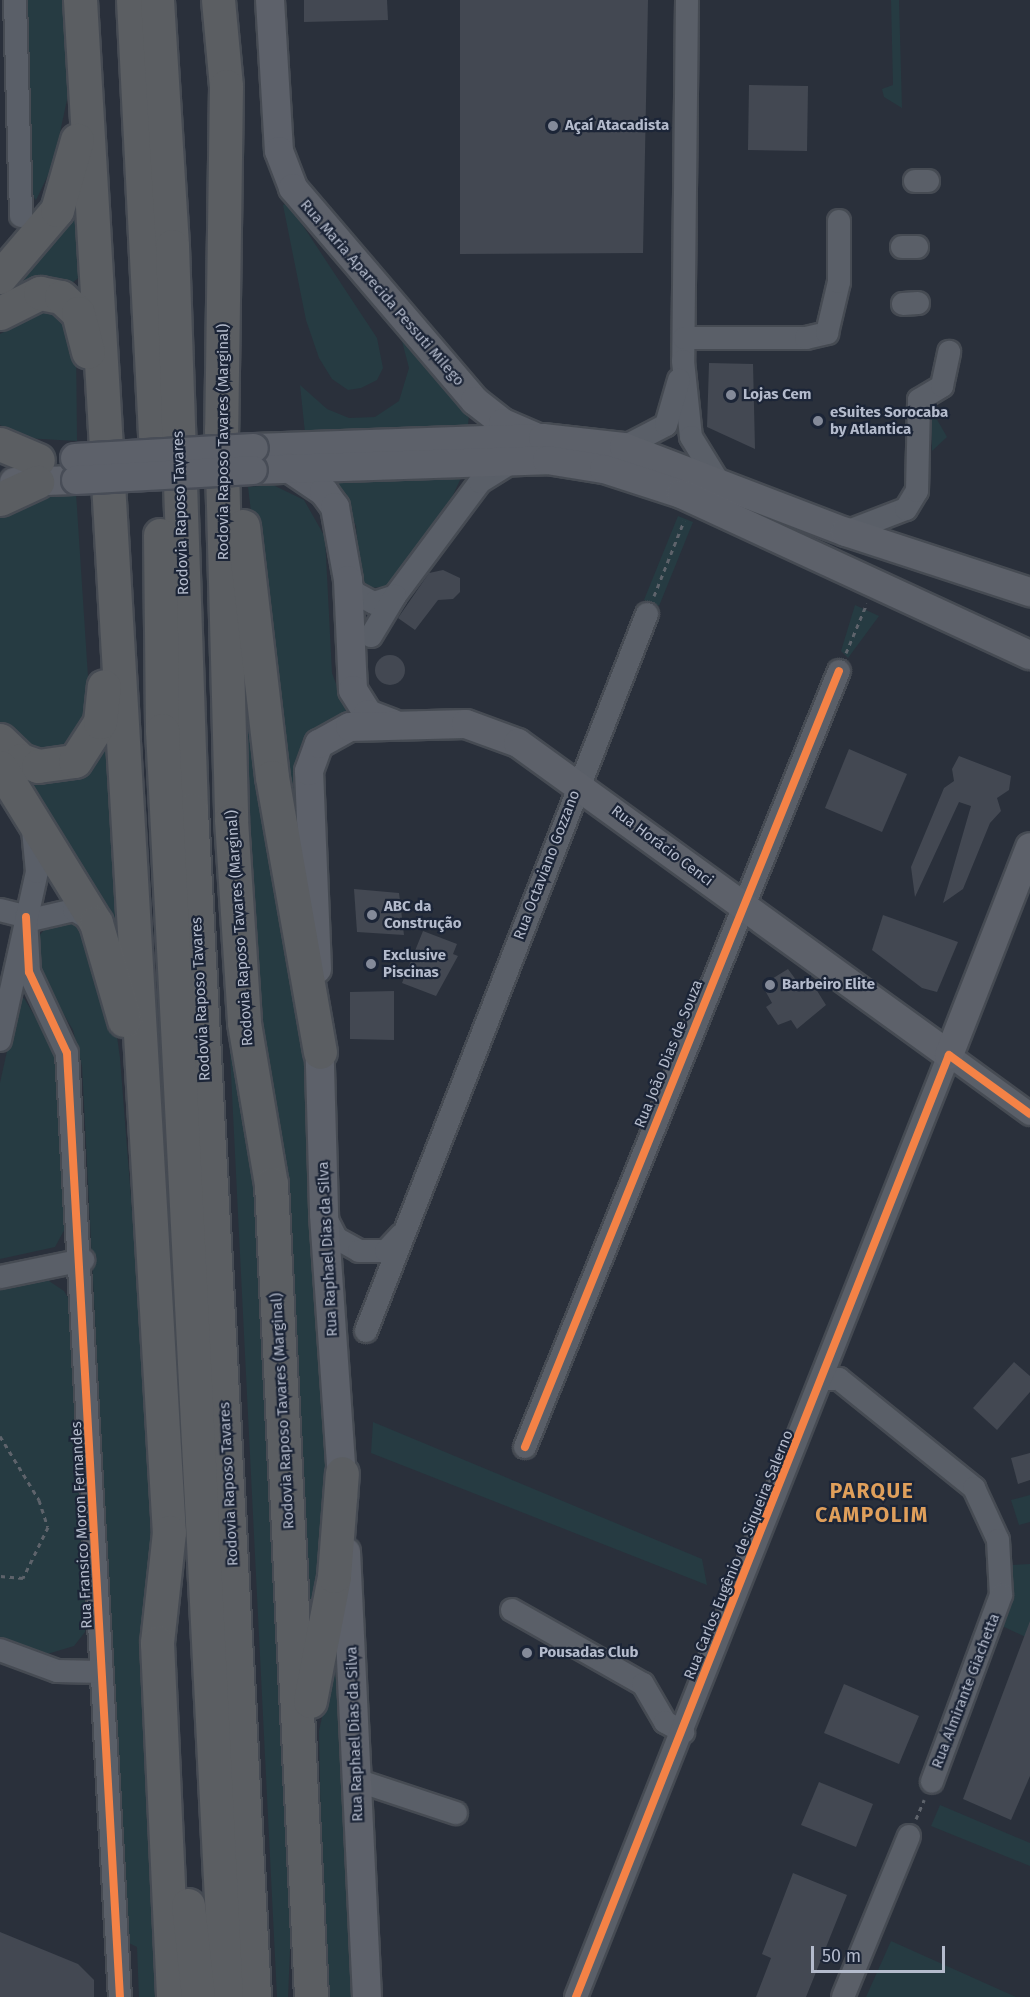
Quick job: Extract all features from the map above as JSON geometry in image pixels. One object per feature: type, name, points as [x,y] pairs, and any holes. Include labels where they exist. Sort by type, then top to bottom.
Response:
[{"type":"highway","points":[[0,277],[57,210],[73,169],[80,119],[79,0]]},
{"type":"highway","points":[[79,0],[169,1532],[158,1643],[173,1997]]},
{"type":"highway","name":"Rodovia Raposo Tavares","points":[[134,0],[160,519],[163,742],[225,1997]]},
{"type":"highway","name":"Rodovia Raposo Tavares","points":[[157,0],[172,246],[192,822],[254,1997]]},
{"type":"highway","points":[[172,246],[177,0]]},
{"type":"highway","name":"Rodovia Raposo Tavares (Marginal)","points":[[218,0],[226,86],[223,340],[231,820],[244,1023],[271,1184],[311,1997]]},
{"type":"highway","points":[[0,313],[40,293],[61,297],[78,313],[109,510]]},
{"type":"highway","points":[[223,340],[272,777],[320,1052]]},
{"type":"highway","points":[[0,444],[38,471],[0,500]]},
{"type":"highway","points":[[0,740],[21,760],[56,767],[75,761],[93,738],[103,709],[111,559]]},
{"type":"highway","points":[[0,767],[96,923],[123,1017],[156,1302]]},
{"type":"highway","points":[[302,1804],[312,1685],[334,1576],[342,1473]]},
{"type":"highway","points":[[163,1765],[184,1878],[198,1997]]},
{"type":"main road","name":"Rua Maria Aparecida Pessuti Milego","points":[[270,0],[279,151],[293,188],[475,401],[503,423],[543,438]]},
{"type":"main road","points":[[287,467],[358,456],[543,438],[624,447],[846,532],[1030,592]]},
{"type":"main road","points":[[0,481],[38,471],[253,459],[358,456],[512,462],[547,460],[604,469],[692,500],[873,587],[1030,655]]},
{"type":"main road","points":[[253,459],[287,467],[318,486],[334,507],[348,580],[353,690],[363,709],[392,723]]},
{"type":"main road","points":[[0,460],[38,471]]},
{"type":"main road","name":"Rua Raphael Dias da Silva","points":[[367,1997],[359,1781],[342,1473],[324,1215],[310,762],[319,744],[338,730],[392,723]]},
{"type":"main road","name":"Rua Horácio Cenci","points":[[392,723],[466,723],[493,731],[578,784],[949,1055]]},
{"type":"main road","name":"Rua Carlos Eugênio de Siqueira Salerno","points":[[949,1055],[1030,847]]},
{"type":"main road","name":"Rua Horácio Cenci","points":[[909,1028],[939,1033],[965,1015]]},
{"type":"street","points":[[0,6],[8,0]]},
{"type":"street","points":[[15,0],[21,216]]},
{"type":"street","points":[[687,0],[683,361],[691,437],[718,482]]},
{"type":"street","points":[[0,41],[17,57]]},
{"type":"street","points":[[684,338],[806,338],[827,333],[839,282],[839,221]]},
{"type":"street","points":[[846,532],[906,509],[917,491],[919,400],[942,386],[949,352]]},
{"type":"street","points":[[624,447],[666,425],[683,361]]},
{"type":"street","points":[[348,580],[355,593],[380,613],[480,482],[512,462]]},
{"type":"street","name":"Rua Octaviano Gozzano","points":[[366,1331],[578,784],[647,614]]},
{"type":"street","name":"Rua João Dias de Souza","points":[[525,1448],[839,671]]},
{"type":"street","points":[[0,1040],[37,872],[30,819]]},
{"type":"street","points":[[0,910],[26,916],[74,910],[96,923]]},
{"type":"street","name":"Rua Fransico Moron Fernandes","points":[[26,916],[26,958],[67,1053],[83,1260],[120,1997]]},
{"type":"street","name":"Rua Fransico Moron Fernandes","points":[[11,993],[24,982],[44,1001]]},
{"type":"street","name":"Rua Horácio Cenci","points":[[949,1055],[1030,1114]]},
{"type":"street","name":"Rua Carlos Eugênio de Siqueira Salerno","points":[[576,1997],[822,1382],[949,1055]]},
{"type":"street","name":"Rua Octaviano Gozzano","points":[[324,1215],[336,1238],[359,1251],[386,1251],[404,1231]]},
{"type":"street","points":[[2,1276],[83,1260]]},
{"type":"street","name":"Rua Almirante Giachetta","points":[[822,1382],[839,1379],[868,1405],[932,1449],[974,1488],[998,1540],[1001,1595],[932,1782]]},
{"type":"street","points":[[513,1610],[643,1684],[665,1722],[683,1732]]},
{"type":"street","points":[[0,1650],[57,1671],[102,1672]]},
{"type":"street","points":[[359,1781],[456,1813]]},
{"type":"street","points":[[843,1997],[909,1836]]},
{"type":"path","points":[[647,614],[692,500]]},
{"type":"path","points":[[839,671],[873,587]]},
{"type":"path","points":[[0,1436],[39,1500],[48,1527],[23,1578],[0,1576]]},
{"type":"path","points":[[909,1836],[932,1782]]},
{"type":"shaded area","points":[[26,0],[64,0],[68,95],[53,165],[36,200],[30,193]]},
{"type":"shaded area","points":[[891,0],[899,0],[902,108],[884,97],[882,89],[893,85]]},
{"type":"shaded area","points":[[78,197],[81,276],[72,283],[34,282],[0,297],[0,290]]},
{"type":"shaded area","points":[[288,203],[377,338],[383,368],[377,380],[361,388],[348,390],[332,379],[319,358],[306,320],[283,205]]},
{"type":"shaded area","points":[[47,310],[60,312],[76,346],[77,441],[24,438],[0,425],[0,334]]},
{"type":"shaded area","points":[[401,337],[469,415],[468,425],[305,433],[300,385],[327,409],[349,418],[375,417],[399,401],[409,368]]},
{"type":"shaded area","points":[[931,409],[947,437],[932,451]]},
{"type":"shaded area","points":[[457,475],[461,478],[453,495],[396,577],[387,587],[366,588],[360,580],[356,526],[336,482]]},
{"type":"shaded area","points":[[273,485],[304,500],[325,537],[332,673],[343,703],[354,713],[324,726],[295,870],[248,487]]},
{"type":"shaded area","points":[[76,493],[89,692],[81,734],[59,754],[21,747],[0,724],[0,518],[30,499]]},
{"type":"shaded area","points":[[678,516],[693,522],[659,606],[644,600]]},
{"type":"shaded area","points":[[855,605],[879,616],[848,658],[841,651]]},
{"type":"shaded area","points":[[242,665],[313,1080],[335,1512],[308,1622],[256,1015]]},
{"type":"shaded area","points":[[214,732],[265,1239],[292,1904],[288,1997],[277,1997]]},
{"type":"shaded area","points":[[107,745],[127,954],[103,905],[20,773]]},
{"type":"shaded area","points":[[65,921],[85,929],[112,1001],[120,1058],[154,1492],[160,1997],[139,1997],[137,1947],[127,1942],[82,1066],[73,1030],[37,969],[36,940],[48,925]]},
{"type":"shaded area","points":[[24,998],[51,1044],[59,1073],[68,1223],[55,1247],[0,1259],[0,1083],[18,1001]]},
{"type":"shaded area","points":[[43,1277],[64,1291],[76,1311],[88,1612],[85,1632],[74,1646],[44,1655],[0,1637],[0,1287]]},
{"type":"shaded area","points":[[373,1422],[702,1559],[707,1585],[371,1453]]},
{"type":"shaded area","points":[[1030,1495],[1030,1522],[1019,1525],[1011,1500]]},
{"type":"shaded area","points":[[1030,1564],[1030,1639],[1000,1625],[1011,1565]]},
{"type":"shaded area","points":[[340,1634],[353,1997],[324,1997],[319,1731]]},
{"type":"shaded area","points":[[940,1805],[1030,1843],[1030,1866],[931,1826]]},
{"type":"shaded area","points":[[891,1941],[1016,1997],[866,1997]]},
{"type":"building","points":[[304,0],[387,0],[388,20],[304,22]]},
{"type":"building","name":"Açaí Atacadista","points":[[460,0],[648,0],[643,253],[460,254]]},
{"type":"building","points":[[749,85],[808,86],[807,151],[748,150]]},
{"type":"building","name":"Lojas Cem","points":[[709,363],[753,364],[755,449],[707,427]]},
{"type":"building","points":[[443,570],[460,578],[460,592],[453,599],[438,600],[415,630],[398,618],[429,573]]},
{"type":"building","points":[[390,655],[401,659],[405,670],[401,681],[390,685],[379,681],[375,670],[379,659]]},
{"type":"building","points":[[849,749],[907,774],[882,832],[825,808]]},
{"type":"building","points":[[959,756],[1011,776],[1009,790],[997,798],[1001,811],[990,823],[963,889],[943,903],[971,806],[959,802],[915,897],[911,867],[944,788],[954,781],[952,769]]},
{"type":"building","name":"ABC da Construção","points":[[354,889],[399,893],[404,935],[357,932]]},
{"type":"building","points":[[883,915],[958,942],[937,992],[922,988],[872,950]]},
{"type":"building","points":[[423,931],[457,944],[453,954],[458,956],[436,996],[402,983]]},
{"type":"building","points":[[788,969],[799,984],[809,978],[826,1005],[797,1029],[791,1020],[778,1025],[766,1007],[772,1003],[762,985]]},
{"type":"building","points":[[394,991],[394,1040],[350,1039],[350,992]]},
{"type":"building","points":[[1014,1362],[1030,1376],[1030,1392],[997,1430],[973,1408]]},
{"type":"building","points":[[1030,1453],[1030,1480],[1018,1484],[1011,1458]]},
{"type":"building","points":[[1030,1621],[1030,1776],[1011,1820],[963,1799]]},
{"type":"building","points":[[844,1684],[919,1716],[899,1764],[824,1733]]},
{"type":"building","points":[[819,1782],[873,1804],[856,1847],[801,1825]]},
{"type":"building","points":[[793,1873],[847,1895],[806,1997],[756,1997],[771,1958],[762,1954]]},
{"type":"building","points":[[0,1932],[78,1964],[94,1980],[94,1997],[0,1997]]},
{"type":"cycle path","points":[[525,1447],[839,671]]},
{"type":"cycle path","points":[[26,917],[29,972],[67,1053],[120,1997]]},
{"type":"cycle path","points":[[576,1997],[949,1055],[1030,1114]]},
{"type":"place","name":"Açaí Atacadista","points":[[553,126]]},
{"type":"place","name":"Lojas Cem","points":[[731,395]]},
{"type":"place","name":"eSuites Sorocaba by Atlantica","points":[[818,421]]},
{"type":"place","name":"ABC da Construção","points":[[372,915]]},
{"type":"place","name":"Exclusive Piscinas","points":[[371,964]]},
{"type":"place","name":"Barbeiro Elite","points":[[770,985]]},
{"type":"place","name":"Pousadas Club","points":[[527,1653]]},
{"type":"district","name":"PARQUE CAMPOLIM","points":[[872,1503]]}]
